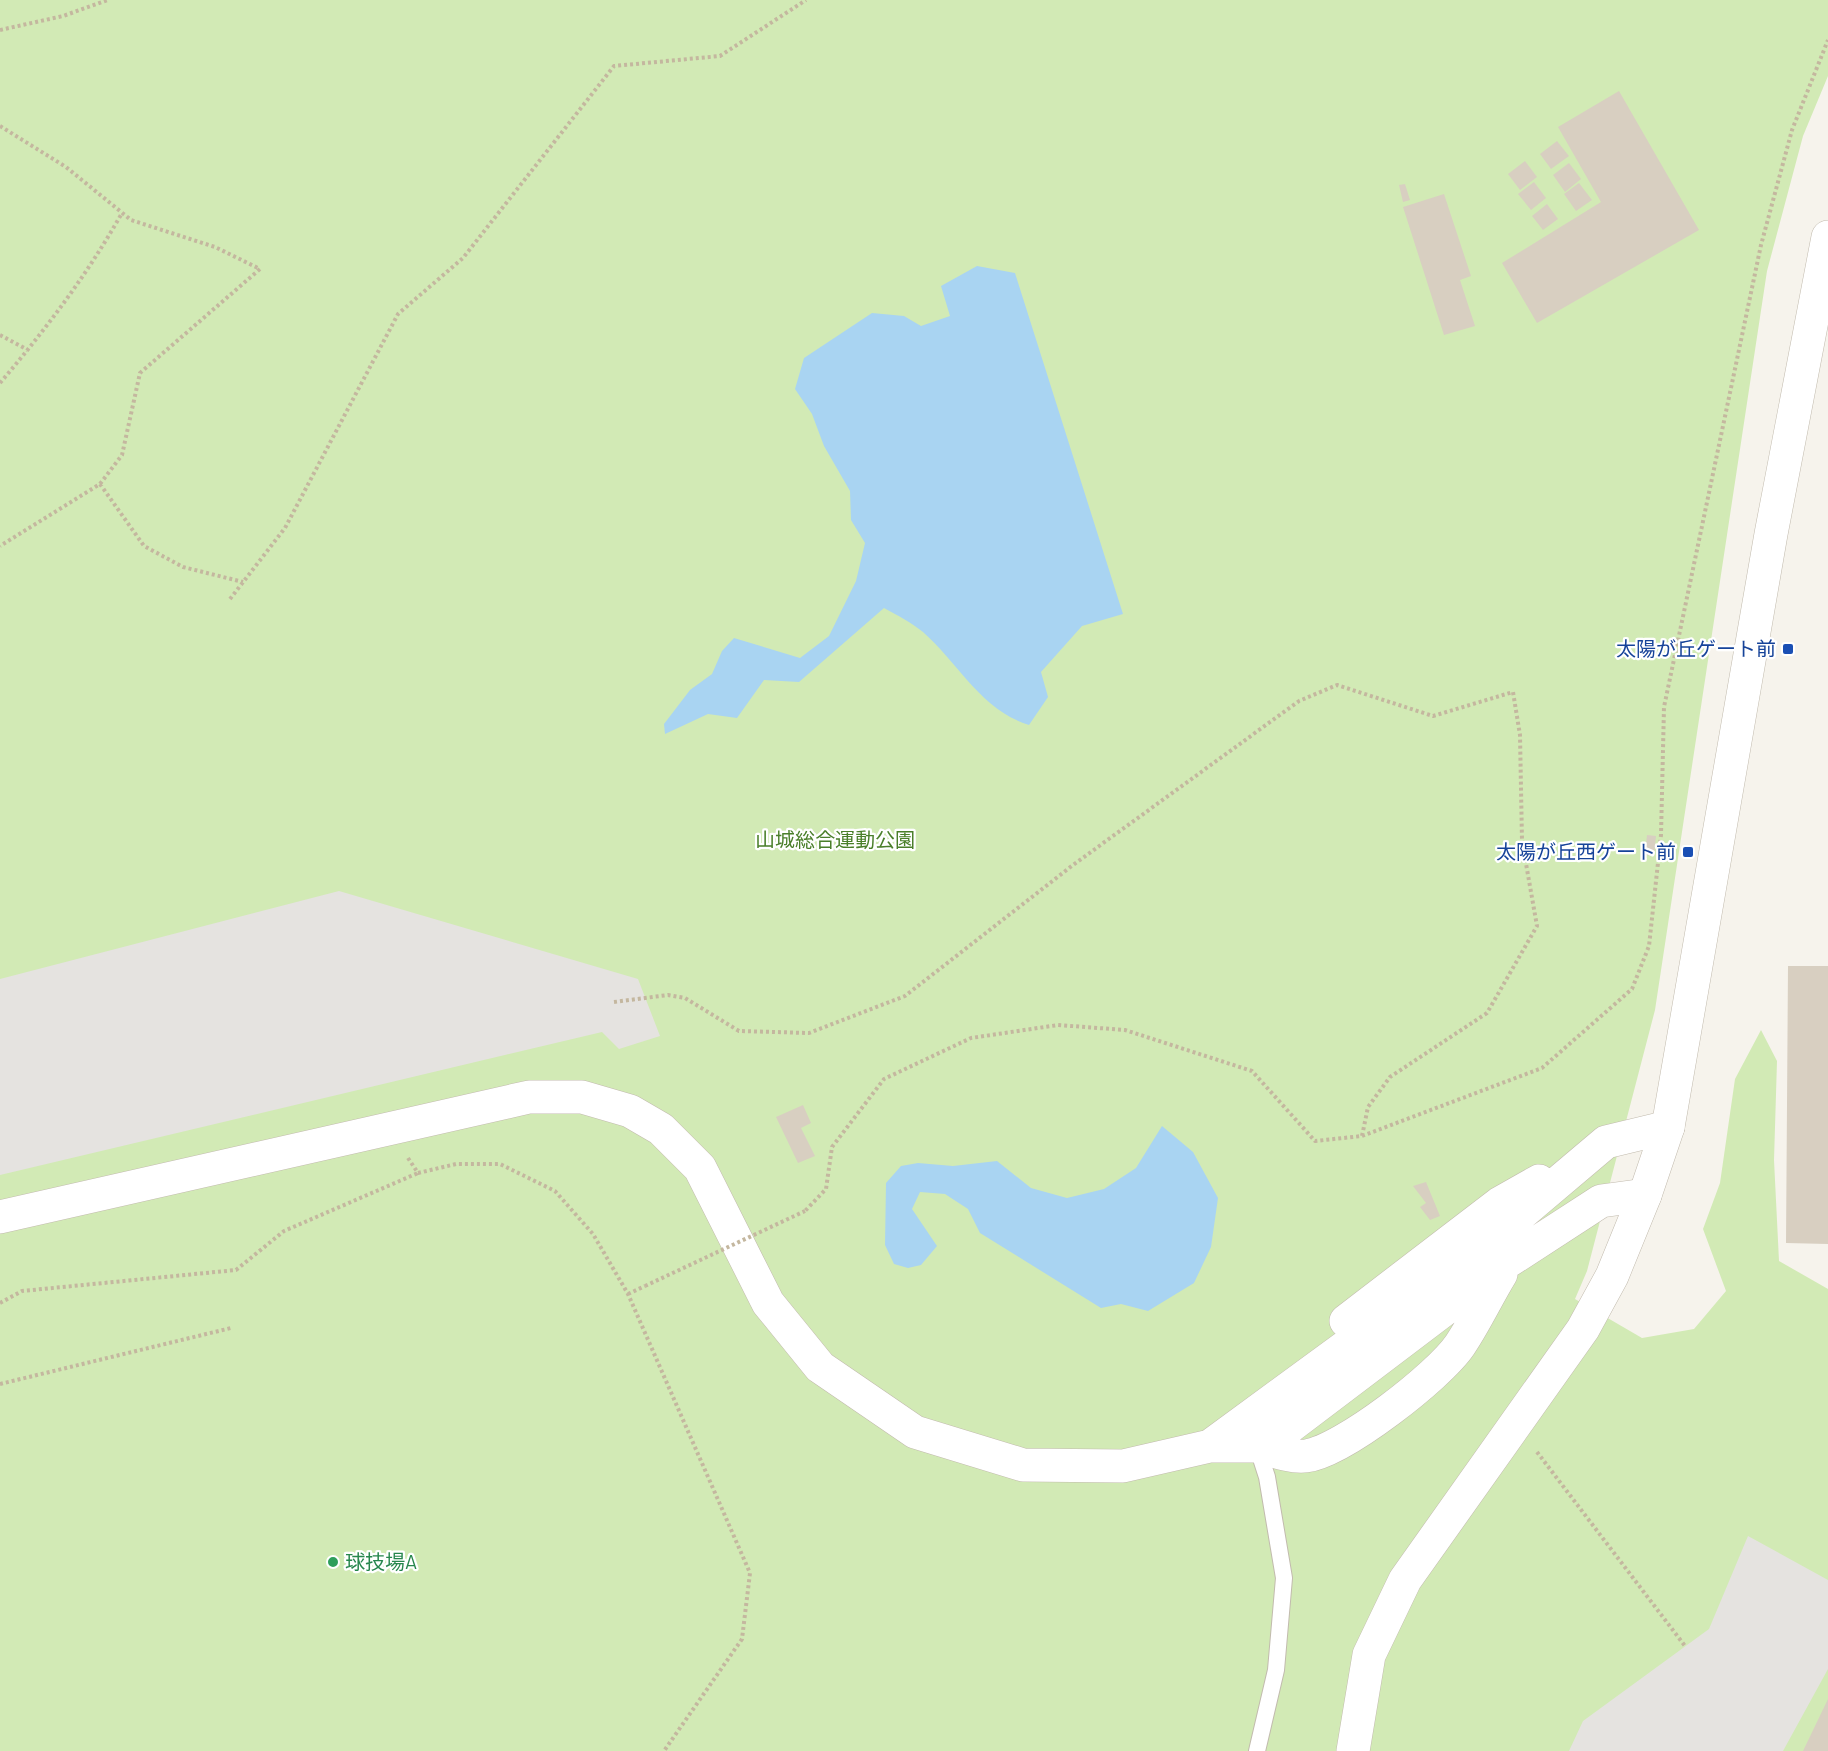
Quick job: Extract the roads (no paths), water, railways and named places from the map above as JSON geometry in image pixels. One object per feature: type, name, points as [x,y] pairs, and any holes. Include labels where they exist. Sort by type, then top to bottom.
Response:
[{"type":"street","points":[[1353,1751],[1369,1655],[1405,1580],[1583,1329],[1612,1276],[1645,1195],[1668,1127],[1771,534],[1828,237]]},
{"type":"street","points":[[0,1217],[529,1097],[582,1097],[630,1112],[661,1129],[700,1168],[768,1303],[820,1367],[915,1432],[1023,1465],[1124,1466],[1210,1446],[1268,1458],[1304,1456],[1328,1451],[1350,1439],[1444,1363],[1459,1346],[1507,1262]]},
{"type":"street","points":[[1210,1446],[1284,1371],[1500,1203],[1606,1142],[1668,1127]]},
{"type":"street","points":[[1268,1458],[1284,1431],[1507,1262],[1601,1201],[1645,1195]]},
{"type":"lane","points":[[1257,1751],[1276,1670],[1284,1578],[1268,1458]]},
{"type":"water","points":[[977,266],[1015,273],[1123,614],[1082,626],[1041,672],[1048,697],[1029,725],[997,709],[923,632],[884,608],[799,682],[764,680],[737,718],[708,714],[665,734],[664,724],[690,690],[712,674],[722,651],[734,638],[800,658],[829,636],[856,581],[865,543],[851,520],[850,491],[824,446],[812,414],[795,389],[804,358],[872,313],[904,316],[921,326],[950,316],[941,286]]},
{"type":"water","points":[[1162,1126],[1193,1152],[1218,1198],[1211,1247],[1194,1283],[1148,1311],[1121,1304],[1101,1308],[980,1233],[968,1209],[945,1194],[920,1192],[912,1209],[937,1246],[921,1265],[908,1268],[894,1264],[885,1245],[886,1183],[901,1166],[918,1163],[953,1166],[997,1161],[1031,1188],[1067,1198],[1104,1189],[1136,1168]]},
{"type":"place","name":"太陽が丘ゲート前","points":[[1788,649]]},
{"type":"place","name":"太陽が丘西ゲート前","points":[[1688,852]]},
{"type":"place","name":"球技場A","points":[[333,1562]]},
{"type":"park label","name":"山城総合運動公園","points":[[835,840]]}]
